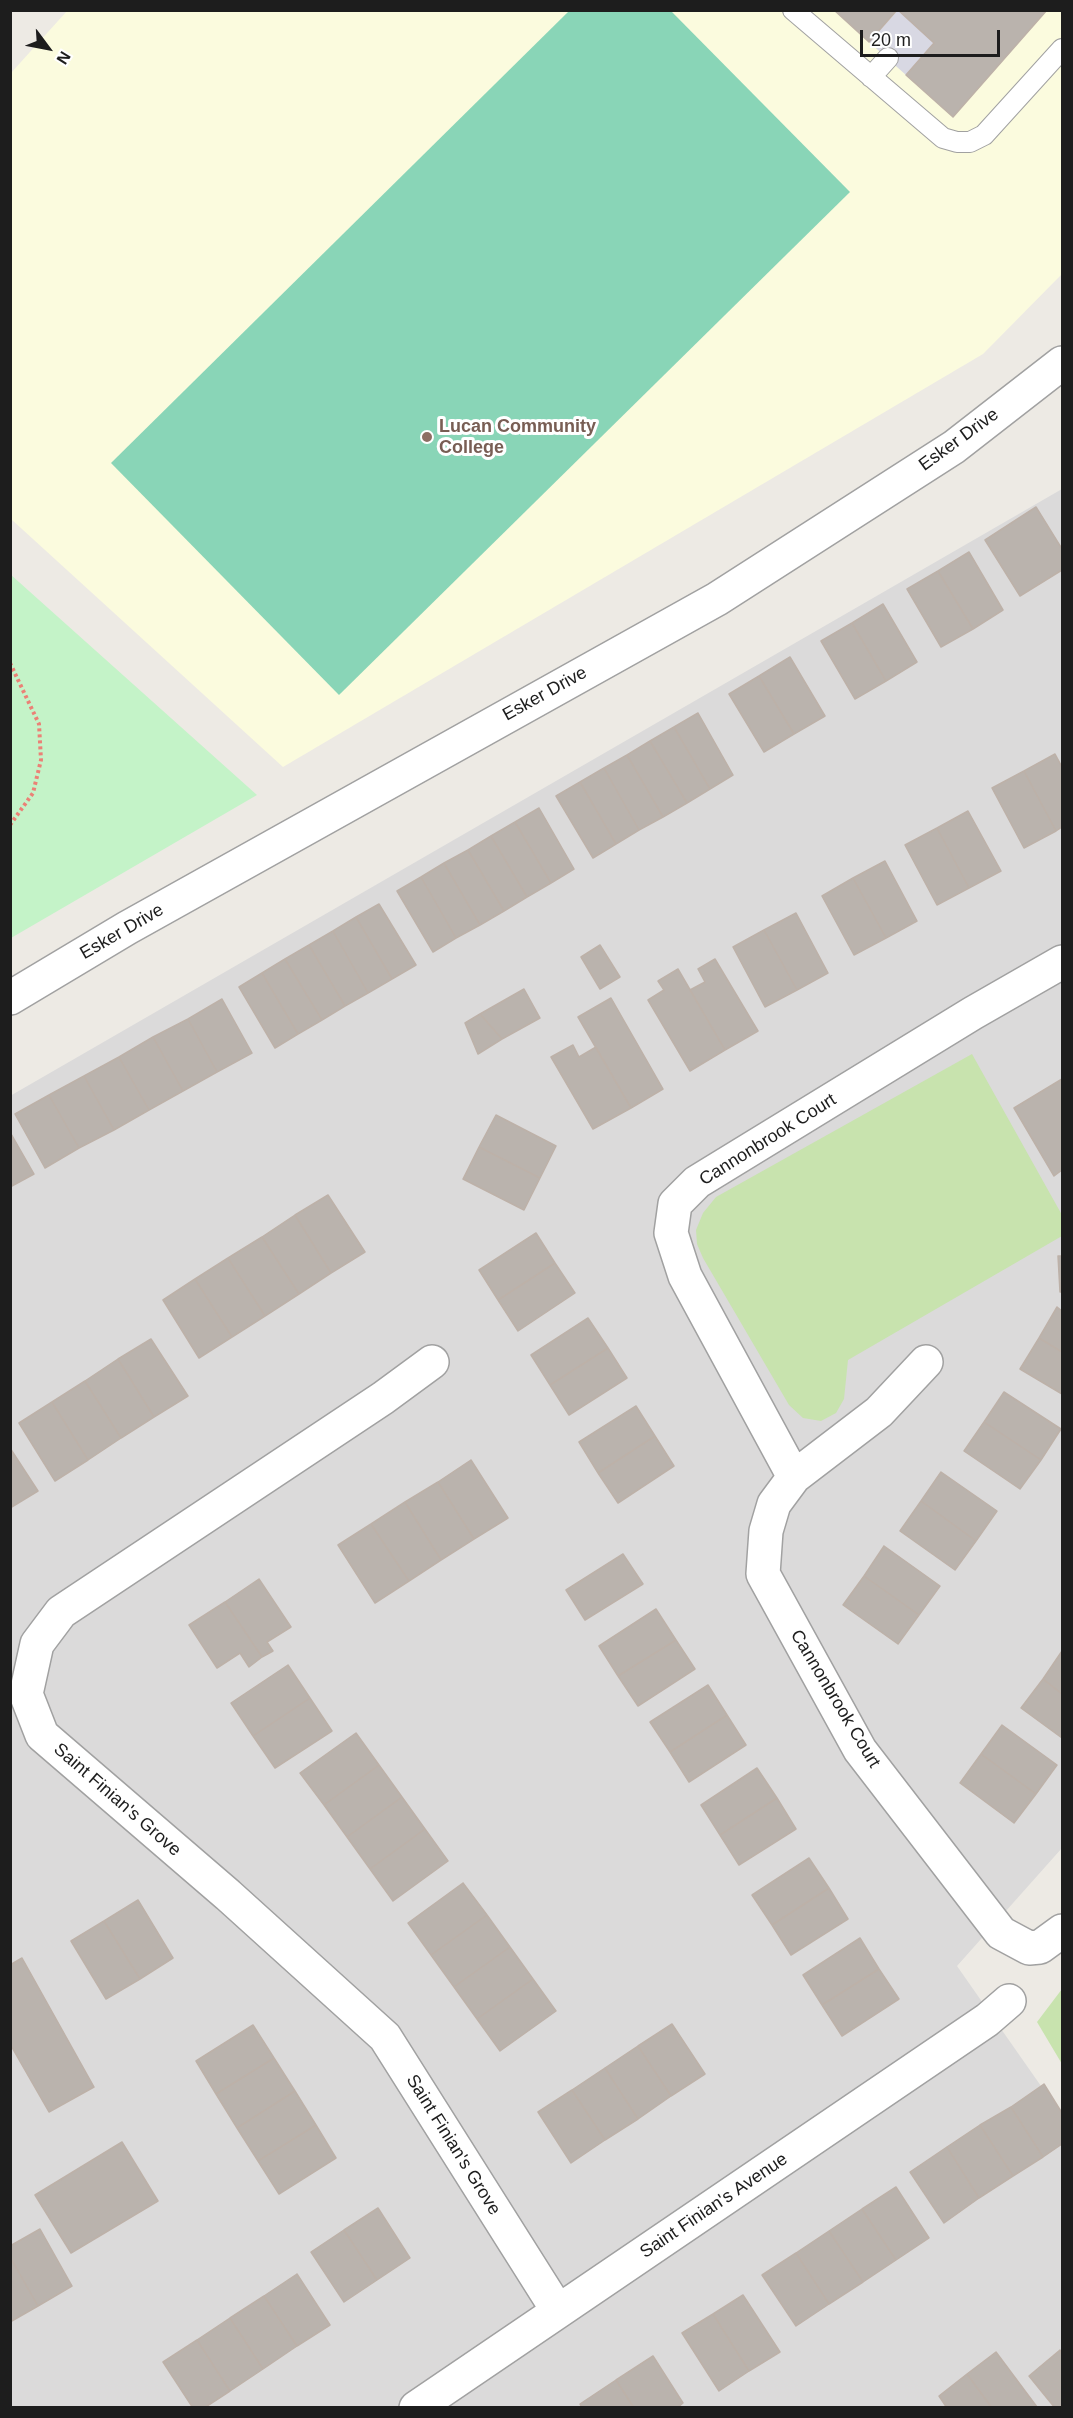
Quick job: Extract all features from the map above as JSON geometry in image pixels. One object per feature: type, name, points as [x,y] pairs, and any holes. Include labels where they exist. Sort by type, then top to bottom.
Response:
[{"type":"street","name":"Esker Drive","points":[[10,998],[127,928],[717,598],[954,447],[1062,363]]},
{"type":"street","name":"Cannonbrook Court","points":[[794,1476],[685,1276],[671,1233],[675,1204],[697,1182],[1062,962]]},
{"type":"street","name":"Saint Finian's Grove","points":[[432,1362],[383,1398],[61,1612],[37,1644],[26,1694],[42,1735],[228,1895],[385,2037],[558,2311]]},
{"type":"street","name":"Cannonbrook Court","points":[[926,1362],[879,1412],[794,1476],[774,1504],[766,1531],[763,1574],[860,1750],[1001,1933],[1029,1948],[1040,1947],[1062,1931]]},
{"type":"street","name":"Saint Finian's Avenue","points":[[416,2408],[987,2020],[1009,2001]]},
{"type":"lane","points":[[793,10],[943,138],[957,142],[970,142],[984,135],[1062,49]]},
{"type":"lane","points":[[871,77],[888,58]]},
{"type":"path","points":[[10,663],[39,724],[41,760],[33,793],[10,825]]},
{"type":"shaded area","points":[[898,10],[934,43],[906,75],[869,42]]},
{"type":"shaded area","name":"Lucan Community College","points":[[67,11],[1062,11],[1062,274],[983,354],[283,767],[11,519],[11,73]]},
{"type":"shaded area","points":[[1062,489],[1062,1848],[957,1966],[1062,2116],[1062,2407],[11,2407],[10,1096]]},
{"type":"green space","points":[[569,11],[671,11],[850,192],[339,695],[111,463]]},
{"type":"green space","points":[[10,574],[257,795],[11,938],[10,938]]},
{"type":"green space","points":[[972,1054],[1062,1215],[1062,1236],[848,1360],[844,1399],[836,1413],[821,1421],[803,1418],[789,1405],[703,1258],[697,1244],[696,1230],[703,1213],[716,1197]]},
{"type":"green space","points":[[1062,1989],[1062,2064],[1037,2022]]},
{"type":"building","points":[[834,10],[897,10],[869,42]]},
{"type":"building","points":[[898,10],[1047,10],[953,117],[906,75],[934,43]]},
{"type":"building","points":[[1036,507],[1062,549],[1062,570],[1020,596],[985,540]]},
{"type":"building","points":[[969,552],[1003,610],[973,629],[938,571]]},
{"type":"building","points":[[938,571],[973,629],[941,647],[907,589]]},
{"type":"building","points":[[883,604],[917,662],[886,681],[852,623]]},
{"type":"building","points":[[852,623],[886,681],[855,699],[821,641]]},
{"type":"building","points":[[790,657],[825,716],[794,734],[759,676]]},
{"type":"building","points":[[759,676],[794,734],[764,752],[729,694]]},
{"type":"building","points":[[698,713],[733,775],[710,789],[674,727]]},
{"type":"building","points":[[674,727],[710,789],[687,803],[650,741]]},
{"type":"building","points":[[650,741],[687,803],[663,817],[627,755]]},
{"type":"building","points":[[1055,754],[1062,767],[1062,827],[1056,831],[1024,771]]},
{"type":"building","points":[[627,755],[663,817],[639,830],[604,768]]},
{"type":"building","points":[[604,768],[639,830],[616,844],[580,782]]},
{"type":"building","points":[[1024,771],[1056,831],[1024,848],[992,788]]},
{"type":"building","points":[[580,782],[616,844],[593,858],[556,796]]},
{"type":"building","points":[[539,808],[574,869],[551,883],[515,822]]},
{"type":"building","points":[[968,811],[1001,871],[969,888],[937,828]]},
{"type":"building","points":[[515,822],[551,883],[527,897],[491,836]]},
{"type":"building","points":[[937,828],[969,888],[937,905],[905,845]]},
{"type":"building","points":[[491,836],[527,897],[504,911],[468,850]]},
{"type":"building","points":[[468,850],[504,911],[480,925],[444,863]]},
{"type":"building","points":[[885,861],[917,921],[886,938],[853,878]]},
{"type":"building","points":[[444,863],[480,925],[456,938],[421,877]]},
{"type":"building","points":[[421,877],[456,938],[433,952],[397,891]]},
{"type":"building","points":[[853,878],[886,938],[854,955],[822,896]]},
{"type":"building","points":[[379,904],[416,965],[392,979],[356,917]]},
{"type":"building","points":[[796,913],[828,973],[797,990],[764,930]]},
{"type":"building","points":[[356,917],[392,979],[368,993],[333,931]]},
{"type":"building","points":[[764,930],[797,990],[765,1007],[733,947]]},
{"type":"building","points":[[333,931],[368,993],[345,1006],[309,945]]},
{"type":"building","points":[[309,945],[345,1006],[322,1020],[285,959]]},
{"type":"building","points":[[600,945],[620,977],[600,989],[581,957]]},
{"type":"building","points":[[285,959],[322,1020],[298,1034],[262,973]]},
{"type":"building","points":[[715,959],[758,1031],[725,1050],[690,990],[705,982],[698,969]]},
{"type":"building","points":[[678,969],[725,1050],[690,1071],[648,1000],[664,990],[658,981]]},
{"type":"building","points":[[262,973],[298,1034],[275,1048],[239,987]]},
{"type":"building","points":[[524,989],[540,1018],[502,1039],[480,1014]]},
{"type":"building","points":[[611,998],[663,1089],[631,1108],[578,1017]]},
{"type":"building","points":[[222,999],[252,1053],[217,1072],[188,1019]]},
{"type":"building","points":[[480,1014],[502,1039],[478,1054],[465,1023]]},
{"type":"building","points":[[188,1019],[217,1072],[183,1091],[153,1037]]},
{"type":"building","points":[[153,1037],[183,1091],[149,1110],[119,1057]]},
{"type":"building","points":[[573,1045],[579,1057],[596,1047],[631,1108],[593,1129],[551,1057]]},
{"type":"building","points":[[119,1057],[149,1110],[114,1130],[84,1076]]},
{"type":"building","points":[[84,1076],[114,1130],[79,1148],[49,1095]]},
{"type":"building","points":[[1062,1079],[1062,1170],[1054,1176],[1014,1108]]},
{"type":"building","points":[[49,1095],[79,1148],[45,1168],[15,1114]]},
{"type":"building","points":[[496,1115],[556,1146],[540,1178],[479,1147]]},
{"type":"building","points":[[10,1132],[34,1174],[10,1187]]},
{"type":"building","points":[[479,1147],[540,1178],[524,1210],[463,1179]]},
{"type":"building","points":[[328,1195],[365,1252],[331,1273],[295,1215]]},
{"type":"building","points":[[295,1215],[331,1273],[299,1294],[262,1237]]},
{"type":"building","points":[[536,1233],[555,1263],[498,1300],[479,1270]]},
{"type":"building","points":[[262,1237],[299,1294],[265,1316],[228,1258]]},
{"type":"building","points":[[1058,1256],[1062,1256],[1062,1292],[1060,1292]]},
{"type":"building","points":[[228,1258],[265,1316],[232,1337],[195,1279]]},
{"type":"building","points":[[555,1263],[575,1293],[518,1331],[498,1300]]},
{"type":"building","points":[[195,1279],[232,1337],[199,1358],[163,1300]]},
{"type":"building","points":[[1057,1307],[1062,1311],[1062,1352],[1039,1338]]},
{"type":"building","points":[[588,1318],[608,1348],[550,1385],[531,1355]]},
{"type":"building","points":[[1039,1338],[1062,1352],[1062,1394],[1020,1369]]},
{"type":"building","points":[[151,1339],[188,1396],[154,1417],[118,1359]]},
{"type":"building","points":[[608,1348],[627,1378],[569,1415],[550,1385]]},
{"type":"building","points":[[118,1359],[154,1417],[121,1438],[85,1381]]},
{"type":"building","points":[[85,1381],[121,1438],[88,1460],[52,1402]]},
{"type":"building","points":[[1004,1392],[1061,1429],[1041,1460],[984,1422]]},
{"type":"building","points":[[52,1402],[88,1460],[55,1481],[19,1423]]},
{"type":"building","points":[[636,1406],[655,1436],[598,1473],[579,1442]]},
{"type":"building","points":[[984,1422],[1041,1460],[1020,1489],[964,1451]]},
{"type":"building","points":[[655,1436],[674,1466],[618,1503],[598,1473]]},
{"type":"building","points":[[10,1448],[38,1491],[10,1508]]},
{"type":"building","points":[[471,1460],[508,1518],[474,1539],[438,1482]]},
{"type":"building","points":[[941,1472],[997,1511],[976,1541],[921,1501]]},
{"type":"building","points":[[438,1482],[474,1539],[441,1560],[405,1502]]},
{"type":"building","points":[[921,1501],[976,1541],[955,1570],[900,1531]]},
{"type":"building","points":[[405,1502],[441,1560],[409,1581],[371,1524]]},
{"type":"building","points":[[371,1524],[409,1581],[375,1603],[338,1545]]},
{"type":"building","points":[[884,1546],[940,1586],[919,1615],[864,1576]]},
{"type":"building","points":[[623,1554],[643,1584],[585,1620],[566,1590]]},
{"type":"building","points":[[864,1576],[919,1615],[898,1644],[843,1605]]},
{"type":"building","points":[[259,1579],[291,1627],[267,1642],[273,1651],[262,1657],[225,1602]]},
{"type":"building","points":[[225,1602],[262,1657],[249,1667],[240,1653],[217,1668],[189,1625]]},
{"type":"building","points":[[656,1609],[676,1640],[618,1676],[599,1646]]},
{"type":"building","points":[[676,1640],[695,1669],[638,1706],[618,1676]]},
{"type":"building","points":[[1062,1651],[1062,1694],[1043,1679]]},
{"type":"building","points":[[288,1665],[310,1698],[253,1736],[231,1703]]},
{"type":"building","points":[[1043,1679],[1062,1694],[1062,1738],[1021,1708]]},
{"type":"building","points":[[708,1685],[727,1715],[670,1752],[650,1722]]},
{"type":"building","points":[[310,1698],[332,1731],[275,1768],[253,1736]]},
{"type":"building","points":[[727,1715],[746,1745],[689,1782],[670,1752]]},
{"type":"building","points":[[1002,1725],[1057,1765],[1036,1794],[981,1754]]},
{"type":"building","points":[[356,1733],[379,1765],[324,1805],[300,1773]]},
{"type":"building","points":[[981,1754],[1036,1794],[1014,1823],[960,1783]]},
{"type":"building","points":[[379,1765],[402,1797],[347,1837],[324,1805]]},
{"type":"building","points":[[757,1768],[777,1798],[720,1835],[701,1805]]},
{"type":"building","points":[[402,1797],[425,1829],[370,1869],[347,1837]]},
{"type":"building","points":[[777,1798],[796,1829],[739,1865],[720,1835]]},
{"type":"building","points":[[425,1829],[448,1861],[393,1901],[370,1869]]},
{"type":"building","points":[[809,1858],[829,1888],[772,1925],[752,1895]]},
{"type":"building","points":[[463,1883],[487,1915],[431,1955],[408,1923]]},
{"type":"building","points":[[829,1888],[848,1919],[791,1955],[772,1925]]},
{"type":"building","points":[[138,1900],[173,1958],[140,1979],[104,1921]]},
{"type":"building","points":[[487,1915],[510,1947],[454,1987],[431,1955]]},
{"type":"building","points":[[104,1921],[140,1979],[106,1999],[71,1941]]},
{"type":"building","points":[[860,1938],[879,1969],[822,2005],[803,1975]]},
{"type":"building","points":[[510,1947],[533,1979],[477,2019],[454,1987]]},
{"type":"building","points":[[22,1958],[94,2087],[49,2112],[10,2044],[10,1965]]},
{"type":"building","points":[[879,1969],[899,1999],[842,2036],[822,2005]]},
{"type":"building","points":[[533,1979],[556,2011],[500,2051],[477,2019]]},
{"type":"building","points":[[672,2024],[705,2074],[671,2096],[638,2046]]},
{"type":"building","points":[[253,2025],[274,2058],[216,2094],[196,2061]]},
{"type":"building","points":[[638,2046],[671,2096],[638,2119],[605,2068]]},
{"type":"building","points":[[274,2058],[295,2091],[237,2128],[216,2094]]},
{"type":"building","points":[[605,2068],[638,2119],[605,2140],[572,2090]]},
{"type":"building","points":[[1044,2084],[1062,2113],[1062,2144],[1043,2157],[1011,2107]]},
{"type":"building","points":[[572,2090],[605,2140],[571,2163],[538,2112]]},
{"type":"building","points":[[295,2091],[316,2125],[258,2161],[237,2128]]},
{"type":"building","points":[[1011,2107],[1043,2157],[1013,2176],[980,2125]]},
{"type":"building","points":[[316,2125],[336,2158],[279,2194],[258,2161]]},
{"type":"building","points":[[980,2125],[1013,2176],[979,2198],[947,2147]]},
{"type":"building","points":[[122,2142],[158,2201],[71,2253],[35,2195]]},
{"type":"building","points":[[947,2147],[979,2198],[944,2223],[910,2172]]},
{"type":"building","points":[[896,2187],[929,2238],[896,2260],[862,2209]]},
{"type":"building","points":[[378,2208],[410,2258],[377,2280],[344,2230]]},
{"type":"building","points":[[862,2209],[896,2260],[863,2282],[829,2231]]},
{"type":"building","points":[[40,2229],[72,2286],[38,2306],[10,2257],[10,2246]]},
{"type":"building","points":[[344,2230],[377,2280],[344,2302],[311,2252]]},
{"type":"building","points":[[829,2231],[863,2282],[829,2304],[796,2253]]},
{"type":"building","points":[[796,2253],[829,2304],[796,2326],[762,2275]]},
{"type":"building","points":[[10,2257],[38,2306],[10,2322]]},
{"type":"building","points":[[297,2274],[330,2325],[297,2346],[264,2296]]},
{"type":"building","points":[[743,2295],[780,2352],[749,2371],[713,2314]]},
{"type":"building","points":[[264,2296],[297,2346],[263,2369],[230,2318]]},
{"type":"building","points":[[713,2314],[749,2371],[719,2391],[682,2333]]},
{"type":"building","points":[[230,2318],[263,2369],[230,2391],[197,2340]]},
{"type":"building","points":[[197,2340],[230,2391],[204,2408],[193,2408],[163,2362]]},
{"type":"building","points":[[1060,2350],[1062,2354],[1062,2408],[1055,2408],[1029,2376]]},
{"type":"building","points":[[996,2352],[1037,2407],[992,2408],[967,2374]]},
{"type":"building","points":[[653,2356],[683,2403],[677,2408],[634,2408],[616,2380]]},
{"type":"building","points":[[967,2374],[992,2408],[947,2408],[939,2396]]},
{"type":"building","points":[[616,2380],[634,2408],[582,2408],[580,2404]]},
{"type":"place","name":"Lucan Community College","points":[[427,437]]}]
